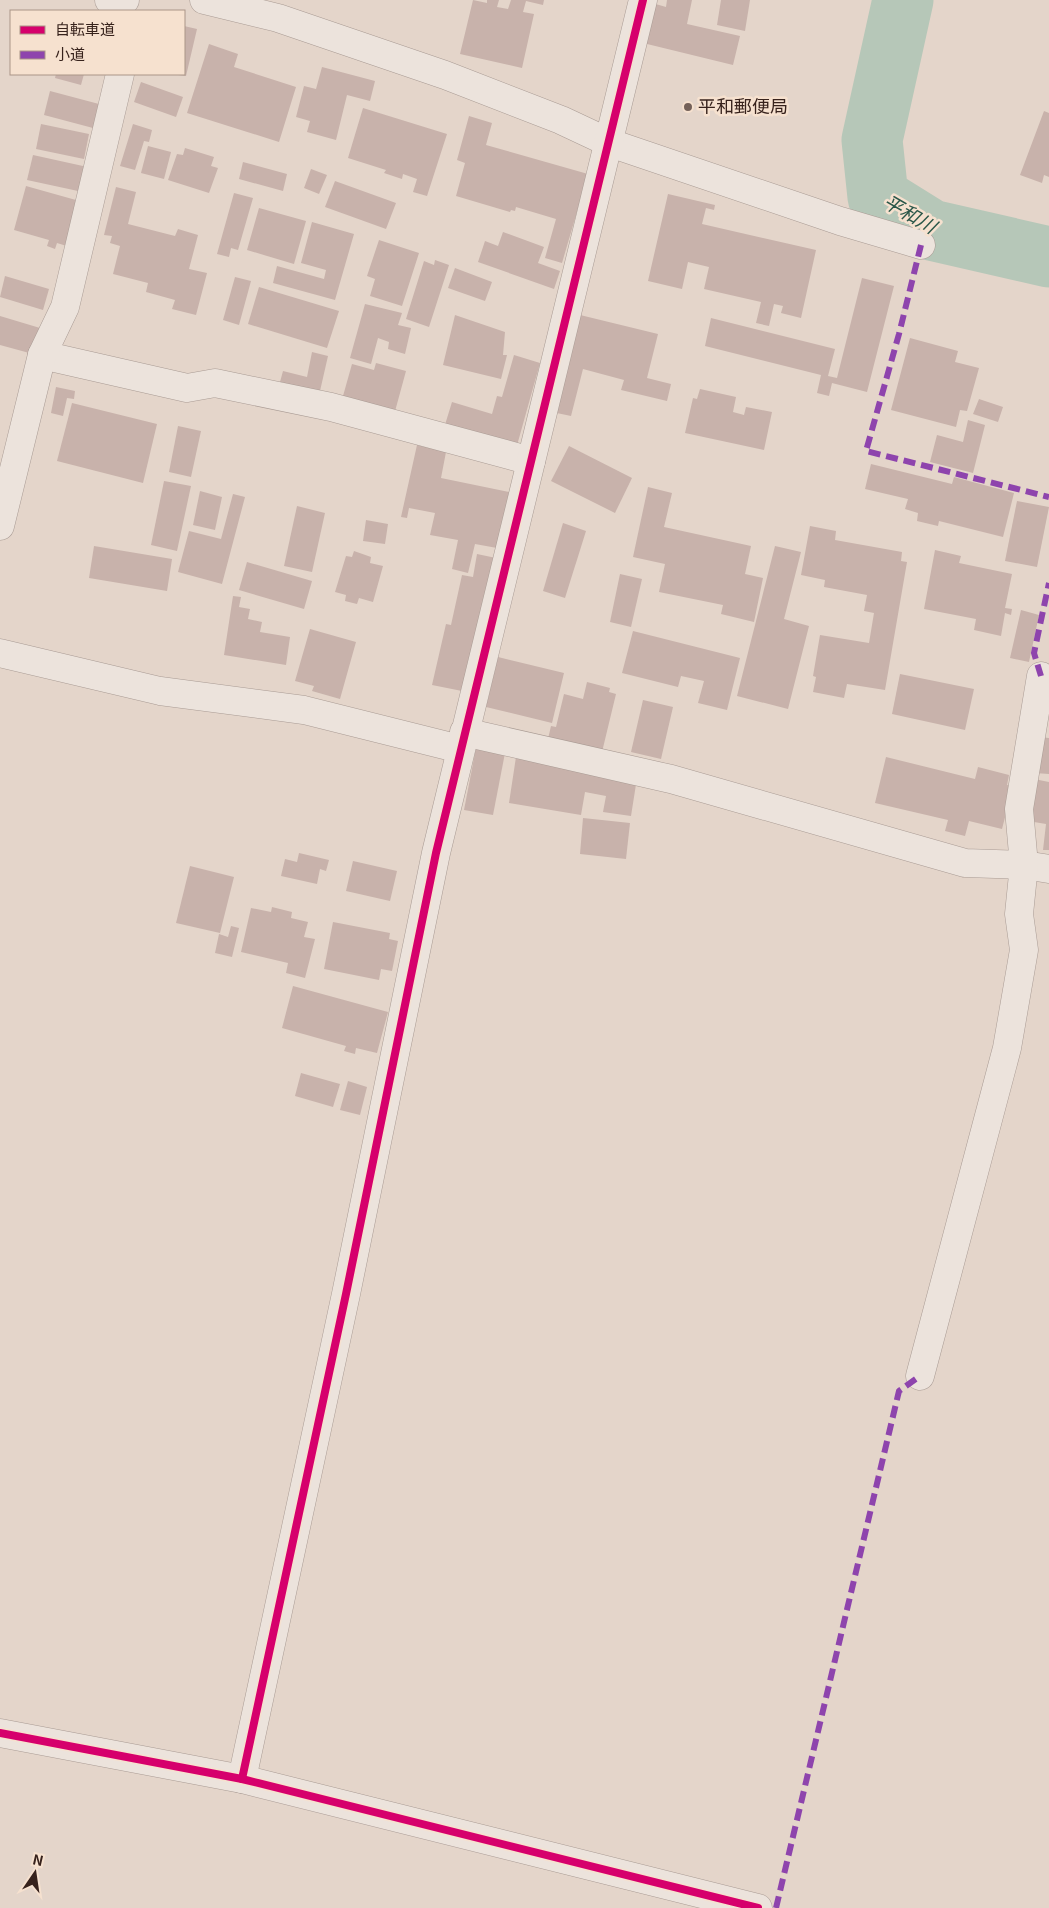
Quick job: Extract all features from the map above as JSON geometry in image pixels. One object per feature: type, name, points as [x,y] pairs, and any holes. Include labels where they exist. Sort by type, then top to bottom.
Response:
[{"type":"street","points":[[204,0],[278,18],[445,75],[561,120],[610,143],[831,218],[920,245]]},
{"type":"street","points":[[242,1779],[346,1294],[436,853],[610,143],[643,0]]},
{"type":"street","points":[[0,526],[42,355],[65,307],[120,75]]},
{"type":"street","points":[[42,355],[187,388],[215,383],[321,405],[531,461]]},
{"type":"street","points":[[0,653],[160,691],[304,710],[671,779],[966,863],[1036,867]]},
{"type":"street","points":[[920,1376],[1007,1048],[1024,950],[1019,914],[1036,867],[1020,809],[1041,676]]},
{"type":"street","points":[[0,1733],[242,1779],[758,1908]]},
{"type":"building","points":[[473,0],[487,3],[487,0],[499,0],[497,7],[508,9],[511,0],[544,0],[543,5],[526,1],[523,12],[534,14],[522,68],[460,54]]},
{"type":"building","points":[[667,0],[692,0],[687,24],[740,36],[733,65],[643,43],[652,3],[666,7]]},
{"type":"building","points":[[721,0],[750,0],[745,31],[717,25]]},
{"type":"building","points":[[185,26],[197,29],[186,76],[178,75],[185,75]]},
{"type":"building","points":[[209,44],[238,54],[234,67],[296,87],[279,142],[187,113]]},
{"type":"building","points":[[322,67],[375,81],[370,101],[347,95],[336,140],[307,132],[310,121],[296,117],[304,86],[316,89]]},
{"type":"building","points":[[56,75],[84,75],[81,85],[55,78]]},
{"type":"building","points":[[141,82],[183,97],[176,117],[134,102]]},
{"type":"building","points":[[50,91],[99,104],[93,128],[44,115]]},
{"type":"building","points":[[363,108],[447,134],[427,196],[413,192],[417,179],[403,174],[402,179],[384,173],[386,170],[348,158]]},
{"type":"building","points":[[1044,111],[1049,113],[1049,177],[1044,175],[1042,183],[1020,175]]},
{"type":"building","points":[[469,116],[492,123],[486,145],[588,174],[562,263],[545,258],[556,219],[516,207],[515,211],[511,210],[510,212],[456,196],[465,163],[457,160]]},
{"type":"building","points":[[41,124],[89,134],[84,159],[36,149]]},
{"type":"building","points":[[133,124],[152,130],[149,142],[144,141],[135,170],[120,166]]},
{"type":"building","points":[[148,146],[171,152],[164,179],[141,173]]},
{"type":"building","points":[[185,148],[214,157],[211,166],[218,168],[209,193],[168,180],[177,154],[183,155]]},
{"type":"building","points":[[33,155],[92,168],[78,191],[27,180]]},
{"type":"building","points":[[243,162],[287,174],[283,191],[239,179]]},
{"type":"building","points":[[311,169],[327,175],[319,194],[304,188]]},
{"type":"building","points":[[335,181],[396,203],[386,229],[325,207]]},
{"type":"building","points":[[26,186],[83,202],[70,247],[57,243],[55,249],[47,246],[49,240],[14,230]]},
{"type":"building","points":[[116,187],[136,192],[128,224],[175,236],[178,229],[198,235],[189,269],[207,273],[196,315],[172,309],[175,300],[146,292],[148,283],[113,274],[120,246],[110,243],[112,236],[104,235]]},
{"type":"building","points":[[234,193],[253,198],[238,250],[231,248],[229,257],[217,254]]},
{"type":"building","points":[[668,194],[715,205],[714,210],[706,208],[702,224],[816,250],[801,318],[781,313],[783,306],[774,304],[769,326],[756,323],[761,302],[704,289],[709,267],[688,262],[682,289],[648,281]]},
{"type":"building","points":[[259,208],[306,221],[294,264],[247,250]]},
{"type":"building","points":[[312,222],[354,234],[335,300],[273,283],[277,266],[324,279],[326,270],[301,263]]},
{"type":"building","points":[[503,232],[544,247],[538,263],[560,271],[554,289],[478,262],[485,241],[498,246]]},
{"type":"building","points":[[379,240],[419,253],[402,306],[370,296],[375,279],[367,276]]},
{"type":"building","points":[[435,260],[449,265],[429,327],[406,319],[424,261],[434,265]]},
{"type":"building","points":[[455,268],[492,282],[485,301],[448,288]]},
{"type":"building","points":[[5,276],[49,289],[43,310],[0,297]]},
{"type":"building","points":[[235,277],[251,281],[239,325],[223,320]]},
{"type":"building","points":[[862,278],[894,286],[867,392],[832,383],[829,396],[817,393],[821,375],[705,346],[711,318],[835,349],[828,376],[837,378]]},
{"type":"building","points":[[259,287],[339,311],[327,348],[248,324]]},
{"type":"building","points":[[365,304],[402,313],[398,325],[411,328],[405,354],[388,349],[389,342],[378,338],[371,364],[350,358]]},
{"type":"building","points":[[576,314],[658,334],[647,378],[671,384],[667,401],[621,390],[624,380],[583,369],[571,416],[552,412]]},
{"type":"building","points":[[455,315],[505,332],[503,355],[507,355],[501,379],[443,365]]},
{"type":"building","points":[[0,316],[40,328],[33,354],[0,345]]},
{"type":"building","points":[[910,338],[958,351],[955,362],[979,368],[967,411],[960,410],[956,427],[891,410]]},
{"type":"building","points":[[312,352],[328,356],[320,391],[280,382],[283,371],[307,377]]},
{"type":"building","points":[[514,355],[540,363],[516,449],[444,428],[452,402],[492,414],[497,396],[502,397]]},
{"type":"building","points":[[376,363],[406,371],[394,415],[380,406],[343,396],[352,364],[374,370]]},
{"type":"building","points":[[56,387],[75,391],[74,399],[67,398],[63,416],[51,413]]},
{"type":"building","points":[[700,389],[736,397],[733,412],[744,415],[746,407],[772,412],[764,450],[685,433],[693,398],[697,399]]},
{"type":"building","points":[[979,399],[1003,407],[998,422],[973,414]]},
{"type":"building","points":[[72,403],[157,424],[143,483],[57,461]]},
{"type":"building","points":[[968,420],[985,425],[973,473],[930,462],[937,435],[963,442]]},
{"type":"building","points":[[178,426],[201,431],[191,477],[169,472]]},
{"type":"building","points":[[417,445],[446,452],[441,478],[509,492],[497,548],[475,544],[468,573],[452,569],[458,540],[430,535],[435,513],[409,508],[407,518],[401,517]]},
{"type":"building","points":[[569,446],[632,478],[615,513],[551,481]]},
{"type":"building","points":[[871,464],[952,484],[954,477],[1014,493],[1003,537],[939,521],[938,526],[917,521],[918,513],[905,509],[908,499],[865,489]]},
{"type":"building","points":[[164,481],[191,486],[177,551],[151,545]]},
{"type":"building","points":[[648,487],[672,493],[664,527],[751,546],[745,574],[763,578],[754,622],[721,614],[723,605],[659,592],[665,564],[633,557]]},
{"type":"building","points":[[200,491],[222,497],[215,530],[193,525]]},
{"type":"building","points":[[233,494],[245,497],[222,584],[178,572],[189,531],[221,539]]},
{"type":"building","points":[[1017,501],[1049,507],[1037,567],[1005,561]]},
{"type":"building","points":[[297,506],[325,513],[312,572],[284,566]]},
{"type":"building","points":[[366,520],[388,524],[385,544],[363,541]]},
{"type":"building","points":[[563,523],[586,531],[565,598],[543,591]]},
{"type":"building","points":[[810,526],[836,531],[835,540],[902,552],[901,561],[907,562],[885,690],[847,684],[844,698],[813,692],[816,677],[813,676],[820,635],[869,643],[874,613],[864,611],[867,595],[824,587],[825,580],[801,575]]},
{"type":"building","points":[[94,546],[172,559],[167,591],[89,578]]},
{"type":"building","points":[[775,546],[801,552],[784,619],[809,626],[788,709],[737,696]]},
{"type":"building","points":[[935,550],[961,556],[959,563],[1012,574],[1005,608],[1012,609],[1011,615],[1005,613],[1001,636],[974,630],[976,619],[924,609]]},
{"type":"building","points":[[354,551],[371,557],[370,563],[383,566],[373,602],[359,598],[357,604],[345,601],[346,595],[335,592],[346,556],[352,557]]},
{"type":"building","points":[[477,554],[496,558],[467,692],[432,685],[446,624],[451,625],[462,575],[473,577]]},
{"type":"building","points":[[247,562],[312,581],[304,609],[239,590]]},
{"type":"building","points":[[620,574],[642,579],[631,627],[610,622]]},
{"type":"building","points":[[233,596],[241,597],[239,607],[250,609],[248,619],[262,622],[260,632],[290,637],[286,665],[224,655]]},
{"type":"building","points":[[1021,610],[1039,615],[1029,662],[1010,658]]},
{"type":"building","points":[[310,629],[356,642],[340,699],[312,691],[314,686],[295,681]]},
{"type":"building","points":[[633,631],[740,658],[727,710],[698,703],[704,681],[681,676],[678,687],[622,673]]},
{"type":"building","points":[[498,657],[564,673],[552,723],[486,707]]},
{"type":"building","points":[[900,674],[974,689],[965,730],[892,714]]},
{"type":"building","points":[[587,682],[610,688],[609,692],[616,694],[602,752],[548,739],[551,726],[556,727],[564,694],[583,699]]},
{"type":"building","points":[[643,700],[673,707],[661,759],[631,752]]},
{"type":"building","points":[[1039,737],[1049,738],[1049,774],[1035,773]]},
{"type":"building","points":[[476,748],[505,753],[493,815],[464,810]]},
{"type":"building","points":[[516,757],[637,778],[631,816],[603,812],[606,796],[585,792],[581,815],[509,803]]},
{"type":"building","points":[[886,757],[975,779],[978,767],[1009,775],[1007,785],[1013,786],[1002,829],[969,821],[965,836],[945,831],[948,820],[875,803]]},
{"type":"building","points":[[1034,779],[1049,782],[1049,850],[1043,850],[1046,824],[1028,821]]},
{"type":"building","points":[[583,818],[630,823],[626,859],[580,854]]},
{"type":"building","points":[[299,853],[329,860],[326,871],[320,869],[317,884],[281,876],[285,859],[297,862]]},
{"type":"building","points":[[353,861],[397,871],[390,901],[346,891]]},
{"type":"building","points":[[190,866],[234,877],[220,933],[176,923]]},
{"type":"building","points":[[272,907],[292,912],[291,918],[308,922],[304,937],[315,939],[305,978],[286,973],[288,963],[241,952],[251,908],[271,912]]},
{"type":"building","points":[[333,922],[390,933],[389,939],[398,941],[392,971],[381,969],[379,980],[324,969]]},
{"type":"building","points":[[231,926],[239,928],[232,957],[215,953],[219,934],[228,937]]},
{"type":"building","points":[[293,986],[388,1012],[377,1053],[356,1048],[355,1054],[344,1051],[346,1046],[282,1028]]},
{"type":"building","points":[[301,1073],[340,1084],[333,1107],[295,1096]]},
{"type":"building","points":[[348,1081],[367,1087],[360,1115],[340,1110]]},
{"type":"waterway","name":"平和川","points":[[903,0],[872,140],[878,197],[931,230],[1049,257]]},
{"type":"marked path","points":[[921,245],[899,334],[866,451],[1049,497]]},
{"type":"marked path","points":[[1041,676],[1034,653],[1049,583]]},
{"type":"marked path","points":[[776,1908],[899,1391],[920,1376]]},
{"type":"cycle path","points":[[242,1779],[346,1294],[436,853],[643,0]]},
{"type":"cycle path","points":[[0,1733],[242,1779],[758,1908]]},
{"type":"place","name":"平和郵便局","points":[[688,107]]}]
